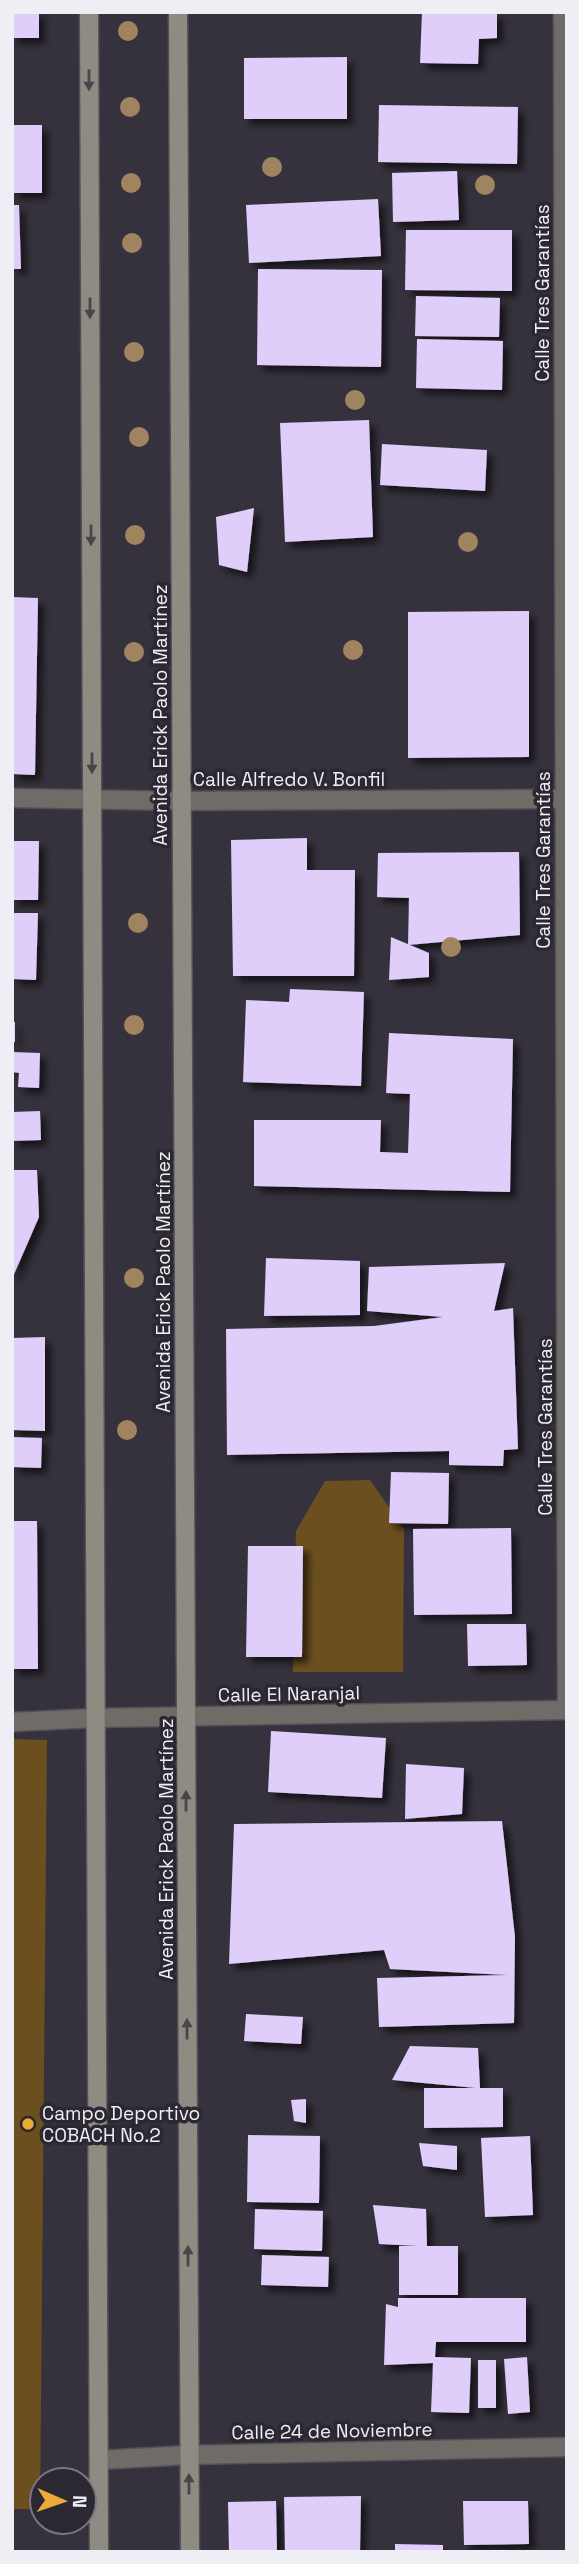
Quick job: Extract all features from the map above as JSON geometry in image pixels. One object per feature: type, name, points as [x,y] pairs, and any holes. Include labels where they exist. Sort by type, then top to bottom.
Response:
[{"type":"main road","points":[[89,12],[99,2552]]},
{"type":"main road","name":"Avenida Erick Paolo Martínez","points":[[178,12],[190,2552]]},
{"type":"street","name":"Calle Tres Garantías","points":[[563,12],[567,1709]]},
{"type":"street","name":"Calle Alfredo V. Bonfil","points":[[12,798],[181,801],[565,799]]},
{"type":"street","name":"Calle El Naranjal","points":[[12,1722],[567,1709]]},
{"type":"street","name":"Calle 24 de Noviembre","points":[[99,2460],[189,2455],[567,2447]]},
{"type":"shaded area","points":[[370,1480],[404,1529],[403,1672],[293,1672],[296,1531],[325,1481]]},
{"type":"shaded area","name":"Campo Deportivo COBACH No.2","points":[[12,1739],[47,1740],[40,2466],[28,2466],[28,2509],[12,2509]]},
{"type":"building","points":[[12,12],[39,12],[39,38],[12,38]]},
{"type":"building","points":[[422,12],[497,13],[497,38],[479,39],[478,64],[420,63]]},
{"type":"building","points":[[347,57],[347,119],[244,119],[244,58]]},
{"type":"building","points":[[379,105],[518,107],[517,164],[378,162]]},
{"type":"building","points":[[12,125],[42,125],[42,193],[12,193]]},
{"type":"building","points":[[457,171],[459,220],[393,222],[392,173]]},
{"type":"building","points":[[378,199],[381,256],[249,263],[246,205]]},
{"type":"building","points":[[12,205],[19,205],[21,269],[12,269]]},
{"type":"building","points":[[406,230],[512,230],[512,291],[405,290]]},
{"type":"building","points":[[258,269],[382,270],[381,367],[257,365]]},
{"type":"building","points":[[416,296],[500,298],[499,337],[415,336]]},
{"type":"building","points":[[417,339],[503,341],[502,390],[416,388]]},
{"type":"building","points":[[369,420],[373,537],[285,542],[280,423]]},
{"type":"building","points":[[382,444],[487,450],[485,491],[380,485]]},
{"type":"building","points":[[254,508],[247,572],[219,565],[216,517]]},
{"type":"building","points":[[12,597],[38,598],[35,775],[12,774]]},
{"type":"building","points":[[529,611],[529,757],[408,758],[408,612]]},
{"type":"building","points":[[307,838],[307,870],[355,870],[354,976],[233,976],[231,840]]},
{"type":"building","points":[[12,841],[39,841],[38,900],[12,900]]},
{"type":"building","points":[[519,852],[520,935],[408,945],[409,898],[377,897],[378,853]]},
{"type":"building","points":[[12,913],[38,913],[36,980],[12,979]]},
{"type":"building","points":[[391,937],[429,953],[429,977],[389,980]]},
{"type":"building","points":[[290,989],[364,992],[361,1086],[243,1082],[246,1000],[289,1002]]},
{"type":"building","points":[[12,1022],[15,1022],[15,1042],[12,1042]]},
{"type":"building","points":[[389,1033],[513,1039],[510,1192],[254,1186],[254,1120],[381,1120],[380,1152],[408,1153],[410,1094],[386,1093]]},
{"type":"building","points":[[12,1052],[40,1053],[39,1088],[18,1087],[19,1073],[12,1072]]},
{"type":"building","points":[[40,1111],[41,1140],[12,1141],[12,1112]]},
{"type":"building","points":[[12,1170],[37,1170],[39,1217],[12,1279]]},
{"type":"building","points":[[266,1258],[360,1261],[360,1315],[264,1316]]},
{"type":"building","points":[[505,1263],[494,1311],[513,1308],[518,1449],[504,1450],[503,1466],[449,1465],[449,1451],[227,1455],[226,1329],[374,1326],[443,1317],[367,1311],[369,1267]]},
{"type":"building","points":[[45,1337],[45,1431],[12,1430],[12,1338]]},
{"type":"building","points":[[12,1437],[42,1438],[41,1468],[12,1467]]},
{"type":"building","points":[[391,1472],[449,1473],[448,1524],[389,1523]]},
{"type":"building","points":[[12,1521],[37,1521],[38,1669],[12,1669]]},
{"type":"building","points":[[511,1528],[512,1614],[414,1615],[413,1529]]},
{"type":"building","points":[[248,1546],[303,1546],[302,1657],[246,1657]]},
{"type":"building","points":[[467,1624],[526,1624],[527,1665],[468,1666]]},
{"type":"building","points":[[271,1731],[386,1738],[382,1798],[268,1792]]},
{"type":"building","points":[[406,1764],[464,1768],[462,1814],[405,1819]]},
{"type":"building","points":[[502,1821],[515,1937],[514,2023],[379,2027],[377,1978],[507,1975],[390,1969],[384,1950],[229,1964],[234,1824]]},
{"type":"building","points":[[246,2014],[303,2017],[301,2044],[244,2041]]},
{"type":"building","points":[[410,2046],[478,2048],[480,2088],[503,2088],[503,2127],[424,2128],[424,2088],[476,2088],[392,2080]]},
{"type":"building","points":[[306,2099],[306,2123],[294,2121],[291,2100]]},
{"type":"building","points":[[248,2135],[320,2136],[319,2203],[247,2202]]},
{"type":"building","points":[[530,2136],[533,2215],[485,2217],[481,2138]]},
{"type":"building","points":[[419,2143],[457,2146],[457,2170],[423,2166]]},
{"type":"building","points":[[373,2205],[426,2209],[427,2246],[458,2246],[458,2295],[399,2295],[399,2246],[419,2246],[379,2244]]},
{"type":"building","points":[[255,2209],[323,2211],[322,2251],[254,2249]]},
{"type":"building","points":[[262,2255],[329,2257],[328,2287],[261,2285]]},
{"type":"building","points":[[398,2298],[526,2298],[526,2342],[436,2342],[435,2357],[471,2358],[469,2413],[431,2412],[433,2363],[384,2365],[386,2304],[398,2307]]},
{"type":"building","points":[[527,2357],[530,2412],[508,2414],[504,2359]]},
{"type":"building","points":[[478,2360],[496,2360],[496,2408],[478,2408]]},
{"type":"building","points":[[361,2496],[360,2552],[285,2552],[284,2497]]},
{"type":"building","points":[[276,2501],[277,2552],[229,2552],[228,2502]]},
{"type":"building","points":[[463,2501],[528,2501],[529,2544],[464,2545]]},
{"type":"building","points":[[395,2544],[443,2545],[443,2552],[395,2552]]},
{"type":"place","name":"Campo Deportivo COBACH No.2","points":[[28,2124]]}]
